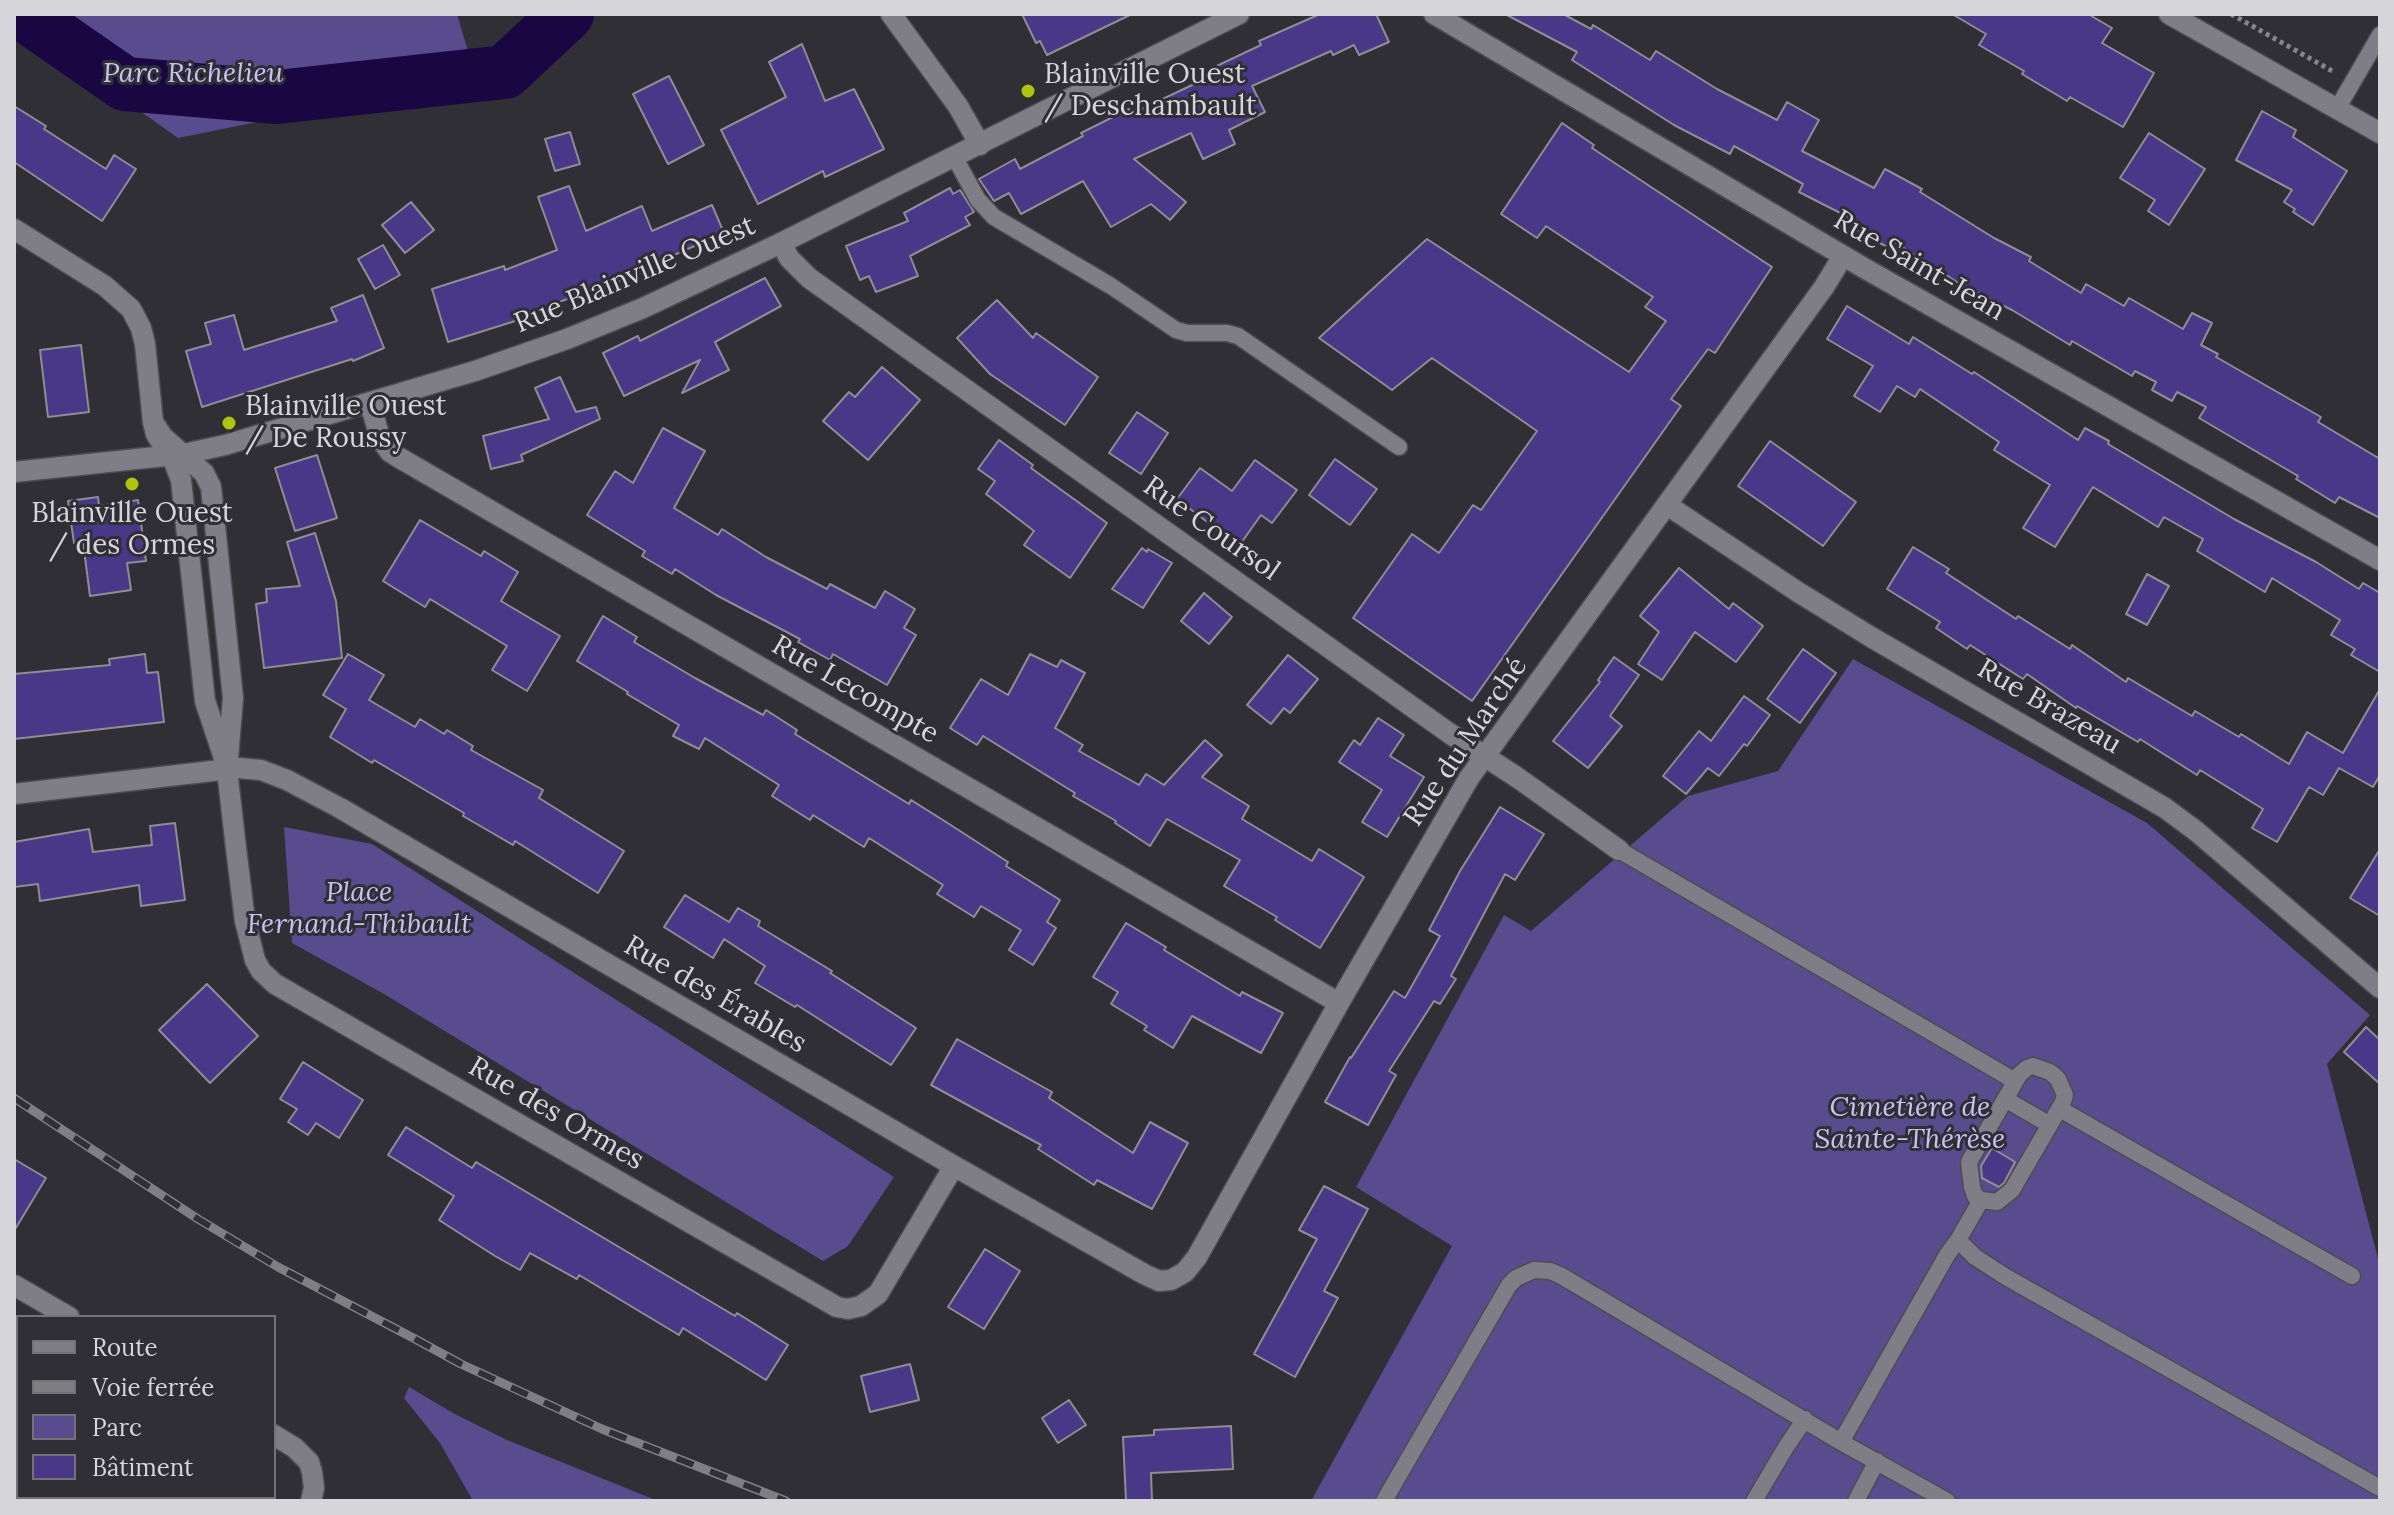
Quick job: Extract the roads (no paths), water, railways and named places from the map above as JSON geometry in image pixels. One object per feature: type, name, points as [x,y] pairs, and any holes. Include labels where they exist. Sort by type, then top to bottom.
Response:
[{"type":"street","points":[[891,14],[958,106],[980,145]]},
{"type":"street","name":"Rue Blainville Ouest","points":[[14,472],[176,455],[225,445],[475,371],[567,339],[781,243],[1239,14]]},
{"type":"street","name":"Rue Saint-Jean","points":[[1434,14],[1843,256],[2380,560]]},
{"type":"street","points":[[2169,14],[2380,133]]},
{"type":"street","points":[[14,229],[105,286],[131,309],[145,344],[153,422],[176,455]]},
{"type":"street","name":"Rue Coursol","points":[[781,243],[789,258],[809,278],[1619,850]]},
{"type":"street","name":"Rue du Marché","points":[[1171,1280],[1185,1272],[1197,1257],[1469,778],[1829,281],[1843,256]]},
{"type":"street","name":"Rue Lecompte","points":[[370,403],[380,438],[398,457],[1339,1003]]},
{"type":"street","name":"Rue des Ormes","points":[[176,455],[204,473],[211,487],[233,698],[227,770]]},
{"type":"street","name":"Rue des Ormes","points":[[176,455],[205,701],[227,770],[245,921],[255,960],[261,971],[275,984],[827,1303],[848,1309],[861,1306],[878,1294],[954,1166]]},
{"type":"street","name":"Rue Brazeau","points":[[1667,505],[1871,637],[2165,808],[2380,988]]},
{"type":"street","name":"Rue des Érables","points":[[14,794],[227,770],[261,770],[315,793],[1144,1274],[1159,1281],[1171,1280]]},
{"type":"street","points":[[14,1285],[66,1315]]},
{"type":"street","points":[[276,1436],[295,1448],[309,1462],[314,1488],[311,1501]]},
{"type":"lane","points":[[2337,109],[2380,35]]},
{"type":"lane","points":[[955,158],[978,200],[994,217],[1111,286],[1176,330],[1238,336],[1399,447]]},
{"type":"lane","points":[[1619,850],[2015,1081]]},
{"type":"lane","points":[[2033,1066],[2050,1072],[2058,1079],[2065,1095],[2060,1109],[2012,1190],[1997,1202],[1981,1200],[1975,1196],[1972,1187],[1969,1162],[2015,1081],[2022,1070],[2033,1066]]},
{"type":"lane","points":[[2005,1099],[2050,1125]]},
{"type":"lane","points":[[2060,1109],[2352,1276]]},
{"type":"lane","points":[[1841,1442],[1981,1200]]},
{"type":"lane","points":[[1958,1240],[1975,1257],[2006,1277],[2380,1488]]},
{"type":"lane","points":[[1384,1501],[1509,1285],[1516,1278],[1534,1270],[1560,1275],[1841,1442],[1947,1501]]},
{"type":"lane","points":[[1754,1501],[1805,1419]]},
{"type":"lane","points":[[1856,1501],[1877,1461]]},
{"type":"waterway","points":[[24,14],[125,84],[277,97],[505,72],[567,14]]},
{"type":"railway","points":[[14,1098],[198,1219],[278,1267],[461,1364],[602,1429],[786,1501]]},
{"type":"place","name":"Blainville Ouest / Deschambault","points":[[1028,91]]},
{"type":"place","name":"Blainville Ouest / De Roussy","points":[[229,423]]},
{"type":"place","name":"Blainville Ouest / des Ormes","points":[[132,484]]},
{"type":"park label","name":"Parc Richelieu","points":[[193,74]]},
{"type":"park label","name":"Place Fernand-Thibault","points":[[359,909]]},
{"type":"park label","name":"Cimetière de Sainte-Thérèse","points":[[1910,1124]]}]
